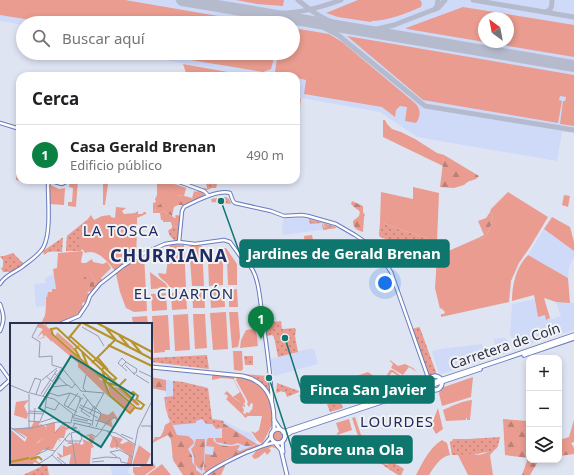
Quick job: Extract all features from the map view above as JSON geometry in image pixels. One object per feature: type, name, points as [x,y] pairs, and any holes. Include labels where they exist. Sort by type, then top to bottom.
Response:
[{"type":"main road","name":"Carretera de Coín","points":[[442,381],[574,335]]},
{"type":"main road","points":[[274,430],[282,430],[428,383],[442,381],[574,338]]},
{"type":"main road","points":[[152,367],[248,378],[259,383],[268,394],[272,405],[274,430],[271,433],[270,438],[281,450],[288,475]]},
{"type":"main road","points":[[288,475],[282,442],[285,436],[291,432],[428,383],[432,377],[436,376],[442,381]]},
{"type":"main road","points":[[0,389],[10,380]]},
{"type":"main road","points":[[428,383],[431,390],[436,391],[440,388],[442,381]]},
{"type":"main road","points":[[274,420],[285,436]]},
{"type":"main road","points":[[275,443],[282,442]]},
{"type":"street","points":[[0,122],[16,128]]},
{"type":"street","points":[[0,284],[6,277],[29,262],[44,247],[48,225],[48,184]]},
{"type":"street","points":[[185,184],[208,194]]},
{"type":"street","points":[[179,242],[182,211],[184,207],[208,194],[226,192],[230,193],[235,203],[271,211],[284,216],[302,216],[336,224],[377,250],[391,272],[428,383]]},
{"type":"street","points":[[62,323],[79,316],[90,296],[105,280],[142,254],[165,244],[179,242],[195,244],[224,240],[230,242],[246,264],[250,266],[258,286],[267,347],[272,405]]},
{"type":"street","points":[[0,304],[4,319],[0,331]]},
{"type":"street","points":[[0,366],[10,380]]},
{"type":"street","points":[[268,394],[271,386]]},
{"type":"street","points":[[262,446],[270,438]]},
{"type":"street","points":[[205,475],[224,463],[262,446],[275,443]]},
{"type":"shaded area","points":[[0,0],[574,0],[574,133],[562,132],[557,161],[417,137],[380,112],[300,98],[300,72],[232,72],[164,60],[300,60],[300,16],[16,16],[16,24],[0,21]]},
{"type":"shaded area","points":[[305,218],[322,222],[336,228],[283,235],[283,220]]},
{"type":"shaded area","points":[[544,229],[574,251],[574,257],[569,267],[568,278],[528,255]]},
{"type":"shaded area","points":[[54,274],[56,289],[46,297],[45,306],[36,307],[34,284],[45,283],[45,278]]},
{"type":"shaded area","points":[[534,299],[538,316],[545,315],[547,320],[561,316],[556,302],[574,303],[574,330],[530,344],[511,337],[512,304]]},
{"type":"shaded area","points":[[505,338],[508,341],[506,353],[497,356],[494,339]]},
{"type":"shaded area","points":[[482,344],[487,359],[442,374],[439,373],[432,352],[433,351]]},
{"type":"shaded area","points":[[308,349],[314,349],[318,364],[274,376],[270,359]]},
{"type":"shaded area","points":[[166,380],[183,382],[208,388],[212,420],[217,419],[224,421],[241,430],[251,433],[256,441],[255,443],[260,446],[227,459],[202,475],[183,475],[173,460],[177,435],[168,414],[166,404]]},
{"type":"shaded area","points":[[426,393],[423,400],[414,403],[412,398]]},
{"type":"shaded area","points":[[110,465],[131,466],[128,473],[132,475],[112,475]]},
{"type":"green space","points":[[0,0],[125,0],[218,16],[16,16],[16,18],[0,15]]},
{"type":"green space","points":[[236,0],[284,0],[283,6],[257,4]]},
{"type":"green space","points":[[358,0],[420,0],[422,3],[421,7],[409,12],[391,18],[371,22],[338,17],[326,13]]},
{"type":"green space","points":[[463,7],[494,12],[478,12],[478,41],[406,28]]},
{"type":"green space","points":[[514,15],[574,25],[574,57],[514,47]]},
{"type":"green space","points":[[300,29],[329,34],[342,42],[415,103],[420,113],[419,118],[416,123],[405,121],[407,107],[400,106],[396,110],[395,117],[382,107],[304,94],[306,80],[300,79],[300,72],[275,72],[277,60],[300,60]]},
{"type":"green space","points":[[347,36],[574,75],[574,126],[560,124],[563,101],[565,101],[566,97],[560,96],[559,100],[562,101],[558,123],[423,100]]},
{"type":"green space","points":[[190,60],[273,60],[271,69],[263,72]]},
{"type":"green space","points":[[183,64],[228,72],[186,72]]},
{"type":"green space","points":[[383,120],[385,120],[392,129],[415,139],[437,153],[444,155],[443,166],[383,137]]},
{"type":"green space","points":[[444,155],[479,176],[464,185],[454,188],[440,187]]},
{"type":"green space","points":[[49,184],[59,189],[65,188],[64,205],[49,203]]},
{"type":"green space","points":[[69,184],[78,184],[76,207],[68,206],[68,202],[72,202],[73,188],[69,187]]},
{"type":"green space","points":[[103,184],[108,184],[105,205],[103,205]]},
{"type":"green space","points":[[157,184],[174,184],[186,188],[184,196],[180,195],[173,202],[156,207],[155,213],[153,213],[153,203],[156,202],[155,199],[157,195]]},
{"type":"green space","points":[[206,184],[217,184],[216,188],[207,190],[202,188],[207,189]]},
{"type":"green space","points":[[413,187],[439,193],[437,242],[380,222],[381,192],[413,199]]},
{"type":"green space","points":[[198,190],[203,192],[204,195],[194,201],[192,198],[194,191],[197,192]]},
{"type":"green space","points":[[508,192],[548,217],[519,263],[511,281],[509,302],[441,317],[441,314],[444,314],[445,312],[441,308],[440,309],[435,288],[437,256],[478,238],[483,239],[489,231],[491,225],[493,215],[490,212],[491,209]]},
{"type":"green space","points":[[181,195],[192,198],[194,201],[174,207],[172,216],[163,211],[160,213],[155,213],[156,207],[162,203],[172,202]]},
{"type":"green space","points":[[564,195],[570,196],[568,207],[562,205]]},
{"type":"green space","points":[[226,197],[229,199],[231,204],[212,203],[211,199]]},
{"type":"green space","points":[[352,201],[363,206],[363,212],[365,215],[363,232],[357,229],[354,225],[353,221],[359,216],[360,212],[351,204]]},
{"type":"green space","points":[[116,207],[126,208],[122,211],[124,214],[135,213],[138,211],[138,214],[146,212],[146,214],[137,218],[136,256],[115,271],[106,260],[94,252],[85,253],[83,250],[69,248],[66,251],[67,236],[91,215],[94,220],[102,216],[110,215],[111,217],[115,218]]},
{"type":"green space","points":[[163,211],[175,218],[176,215],[181,216],[180,227],[172,226],[171,222],[163,222],[163,220],[161,220],[160,213]]},
{"type":"green space","points":[[490,212],[493,215],[489,231],[483,239],[478,238],[484,235],[478,221],[486,218]]},
{"type":"green space","points":[[552,217],[570,227],[574,242],[574,251],[544,229]]},
{"type":"green space","points":[[309,219],[322,223],[310,224]]},
{"type":"green space","points":[[87,220],[81,235],[81,251],[66,251],[67,236]]},
{"type":"green space","points":[[380,222],[437,242],[437,257],[380,237]]},
{"type":"green space","points":[[322,223],[324,227],[323,223],[336,228],[323,230]]},
{"type":"green space","points":[[172,226],[180,227],[177,241],[170,236],[168,231],[172,228]]},
{"type":"green space","points":[[312,235],[314,245],[311,245],[306,239],[305,246],[304,236]]},
{"type":"green space","points":[[62,238],[62,252],[50,252],[44,255],[43,251]]},
{"type":"green space","points":[[170,244],[184,245],[186,287],[170,288],[158,273],[166,274]]},
{"type":"green space","points":[[190,246],[202,246],[204,286],[192,286]]},
{"type":"green space","points":[[222,248],[226,248],[237,264],[237,285],[228,285],[227,259],[226,256],[221,253]]},
{"type":"green space","points":[[82,251],[82,263],[86,263],[92,259],[93,262],[103,264],[107,262],[111,268],[101,278],[102,280],[97,285],[90,273],[91,291],[87,292],[90,295],[85,303],[83,302],[82,305],[84,307],[76,315],[58,323],[42,323],[45,316],[46,297],[48,292],[52,292],[52,289],[56,289],[53,269],[57,268],[58,253]]},
{"type":"green space","points":[[13,253],[24,264],[12,272],[3,272],[1,268],[3,267],[3,260],[0,256]]},
{"type":"green space","points":[[144,254],[147,311],[134,312],[126,308],[120,292],[116,274]]},
{"type":"green space","points":[[528,255],[568,278],[570,303],[556,302],[544,298],[550,318],[546,320],[545,315],[538,317],[534,295],[512,301],[516,276],[520,265]]},
{"type":"green space","points":[[223,258],[223,285],[209,286],[208,259]]},
{"type":"green space","points":[[150,272],[166,284],[168,288],[151,289]]},
{"type":"green space","points":[[90,273],[97,285],[90,293],[91,291],[83,279]]},
{"type":"green space","points":[[237,289],[238,307],[229,307],[229,290]]},
{"type":"green space","points":[[224,290],[225,307],[211,308],[210,291]]},
{"type":"green space","points":[[186,292],[187,309],[172,310],[171,293]]},
{"type":"green space","points":[[204,292],[205,308],[193,308],[192,293]]},
{"type":"green space","points":[[166,293],[167,310],[152,311],[151,294]]},
{"type":"green space","points":[[226,312],[228,349],[213,350],[210,313]]},
{"type":"green space","points":[[229,312],[238,312],[240,337],[238,347],[232,348]]},
{"type":"green space","points":[[188,314],[190,350],[175,351],[173,315]]},
{"type":"green space","points":[[193,314],[205,314],[207,348],[195,349]]},
{"type":"green space","points":[[168,315],[170,350],[154,353],[152,316]]},
{"type":"green space","points":[[147,316],[148,323],[133,323],[132,317]]},
{"type":"green space","points":[[281,321],[282,329],[295,328],[298,352],[278,357],[274,337],[272,335],[267,336],[266,329],[269,328],[269,325],[273,325],[273,322]]},
{"type":"green space","points":[[419,327],[437,375],[428,377],[412,329]]},
{"type":"green space","points":[[256,329],[258,346],[240,348],[241,340],[246,330]]},
{"type":"green space","points":[[233,351],[242,351],[243,369],[241,371],[234,370]]},
{"type":"green space","points":[[207,355],[209,369],[152,362],[152,358]]},
{"type":"green space","points":[[244,356],[253,356],[253,365],[245,365]]},
{"type":"green space","points":[[390,360],[398,366],[405,364],[417,372],[409,367],[403,375],[391,368],[393,364]]},
{"type":"green space","points":[[390,370],[393,370],[401,376],[401,380],[397,386],[384,380]],"holes":[[[392,372],[400,377],[395,384],[392,382],[391,383],[393,379],[389,376]]]},
{"type":"green space","points":[[368,372],[375,377],[366,389],[347,395],[342,381]]},
{"type":"green space","points":[[241,374],[269,376],[270,390],[268,391],[256,380]]},
{"type":"green space","points":[[212,375],[234,377],[234,380],[245,400],[245,403],[243,404],[245,407],[242,406],[244,410],[243,413],[246,414],[246,412],[249,413],[252,410],[253,404],[251,403],[249,407],[247,404],[248,402],[236,380],[237,377],[247,379],[255,383],[266,393],[271,408],[272,426],[262,444],[257,440],[251,431],[255,433],[259,430],[262,416],[248,416],[245,418],[226,399],[228,397],[224,394],[227,391],[233,397],[240,392],[233,379],[221,378],[212,380]]},
{"type":"green space","points":[[152,377],[166,380],[166,391],[152,388]]},
{"type":"green space","points":[[473,377],[471,397],[442,406],[439,393],[444,387]]},
{"type":"green space","points":[[173,381],[208,388],[212,419],[224,421],[222,428],[216,429],[212,424],[206,424],[202,419],[196,421],[196,423],[173,425],[168,414],[166,397],[173,396]]},
{"type":"green space","points":[[277,383],[299,392],[287,397],[285,392],[282,391],[276,393]]},
{"type":"green space","points":[[307,393],[328,401],[321,404],[298,396]]},
{"type":"green space","points":[[164,397],[166,397],[168,414],[177,435],[188,436],[193,440],[194,443],[188,449],[192,456],[192,462],[196,467],[196,470],[203,475],[183,475],[173,460],[171,440],[168,435],[152,444],[155,437],[160,437],[165,425],[170,422],[166,410]]},
{"type":"green space","points":[[340,400],[343,408],[330,412],[327,404]]},
{"type":"green space","points":[[472,400],[470,420],[467,420],[466,418],[466,420],[446,421],[443,410]]},
{"type":"green space","points":[[438,408],[443,429],[436,434],[432,427],[426,424],[433,421]]},
{"type":"green space","points":[[355,417],[361,435],[371,442],[370,444],[388,459],[383,456],[386,460],[385,463],[366,453],[359,458],[359,439],[352,418]]},
{"type":"green space","points":[[349,419],[352,430],[337,435],[339,432],[336,423]]},
{"type":"green space","points":[[503,419],[526,421],[526,458],[505,455]]},
{"type":"green space","points":[[574,420],[574,442],[571,443],[574,448],[574,454],[562,456],[562,438],[569,437]]},
{"type":"green space","points":[[223,423],[257,444],[245,446],[238,443],[231,445],[216,442],[215,438],[222,438]]},
{"type":"green space","points":[[277,431],[281,433],[283,437],[281,441],[277,443],[273,441],[271,437],[273,433]]},
{"type":"green space","points":[[500,437],[496,449],[479,453],[452,455],[450,442],[453,439]]},
{"type":"green space","points":[[208,438],[214,438],[213,440],[215,442],[221,445],[238,445],[240,446],[237,450],[240,451],[258,444],[260,446],[227,459],[206,473],[204,470],[205,454],[213,455],[214,447],[206,446]]},
{"type":"green space","points":[[196,439],[205,439],[202,471],[195,465],[194,456],[191,449],[194,446]]},
{"type":"green space","points":[[442,440],[447,443],[450,455],[440,460],[429,475],[416,475],[430,451]]},
{"type":"green space","points":[[452,441],[469,452],[477,455],[487,453],[498,446],[490,455],[493,475],[468,475],[458,455],[452,455],[450,442]]},
{"type":"green space","points":[[371,442],[397,465],[404,469],[401,475],[398,475],[365,454],[366,453],[385,463],[383,464],[387,465],[389,463],[387,461],[388,459],[370,444]]},
{"type":"green space","points":[[274,446],[278,449],[272,447],[269,448],[271,451],[267,455],[265,452],[258,458],[254,459],[252,456],[257,450]]},
{"type":"green space","points":[[152,461],[156,467],[145,475],[135,475],[133,472],[133,467],[140,467],[142,465],[152,465]]},
{"type":"green space","points":[[526,463],[537,463],[530,475],[522,475]]},
{"type":"green space","points":[[162,464],[171,475],[147,475]]},
{"type":"green space","points":[[45,465],[47,465],[49,475],[23,475]]},
{"type":"green space","points":[[224,465],[225,466],[221,475],[208,475]]},
{"type":"taxiway","points":[[298,0],[310,10],[322,17],[333,23],[348,28]]},
{"type":"taxiway","points":[[258,13],[290,13],[320,7],[341,0]]},
{"type":"taxiway","points":[[435,9],[438,0]]},
{"type":"taxiway","points":[[355,29],[377,29],[394,25],[438,8],[445,0]]},
{"type":"taxiway","points":[[473,0],[574,17]]},
{"type":"taxiway","points":[[546,12],[551,9],[552,0]]},
{"type":"taxiway","points":[[304,21],[319,25],[338,35],[425,106],[574,130]]},
{"type":"runway","points":[[182,0],[277,16]]},
{"type":"runway","points":[[300,20],[574,66]]},
{"type":"place","name":"Jardines de Gerald Brenan","points":[[221,201]]},
{"type":"place","name":"Finca San Javier","points":[[285,338]]},
{"type":"place","name":"Casa Gerald Brenan","points":[[261,339]]},
{"type":"place","name":"Sobre una Ola","points":[[269,378]]},
{"type":"district","name":"LA TOSCA","points":[[121,231]]},
{"type":"district","name":"CHURRIANA","points":[[169,256]]},
{"type":"district","name":"EL CUARTÓN","points":[[184,294]]},
{"type":"district","name":"LOURDES","points":[[397,422]]}]
